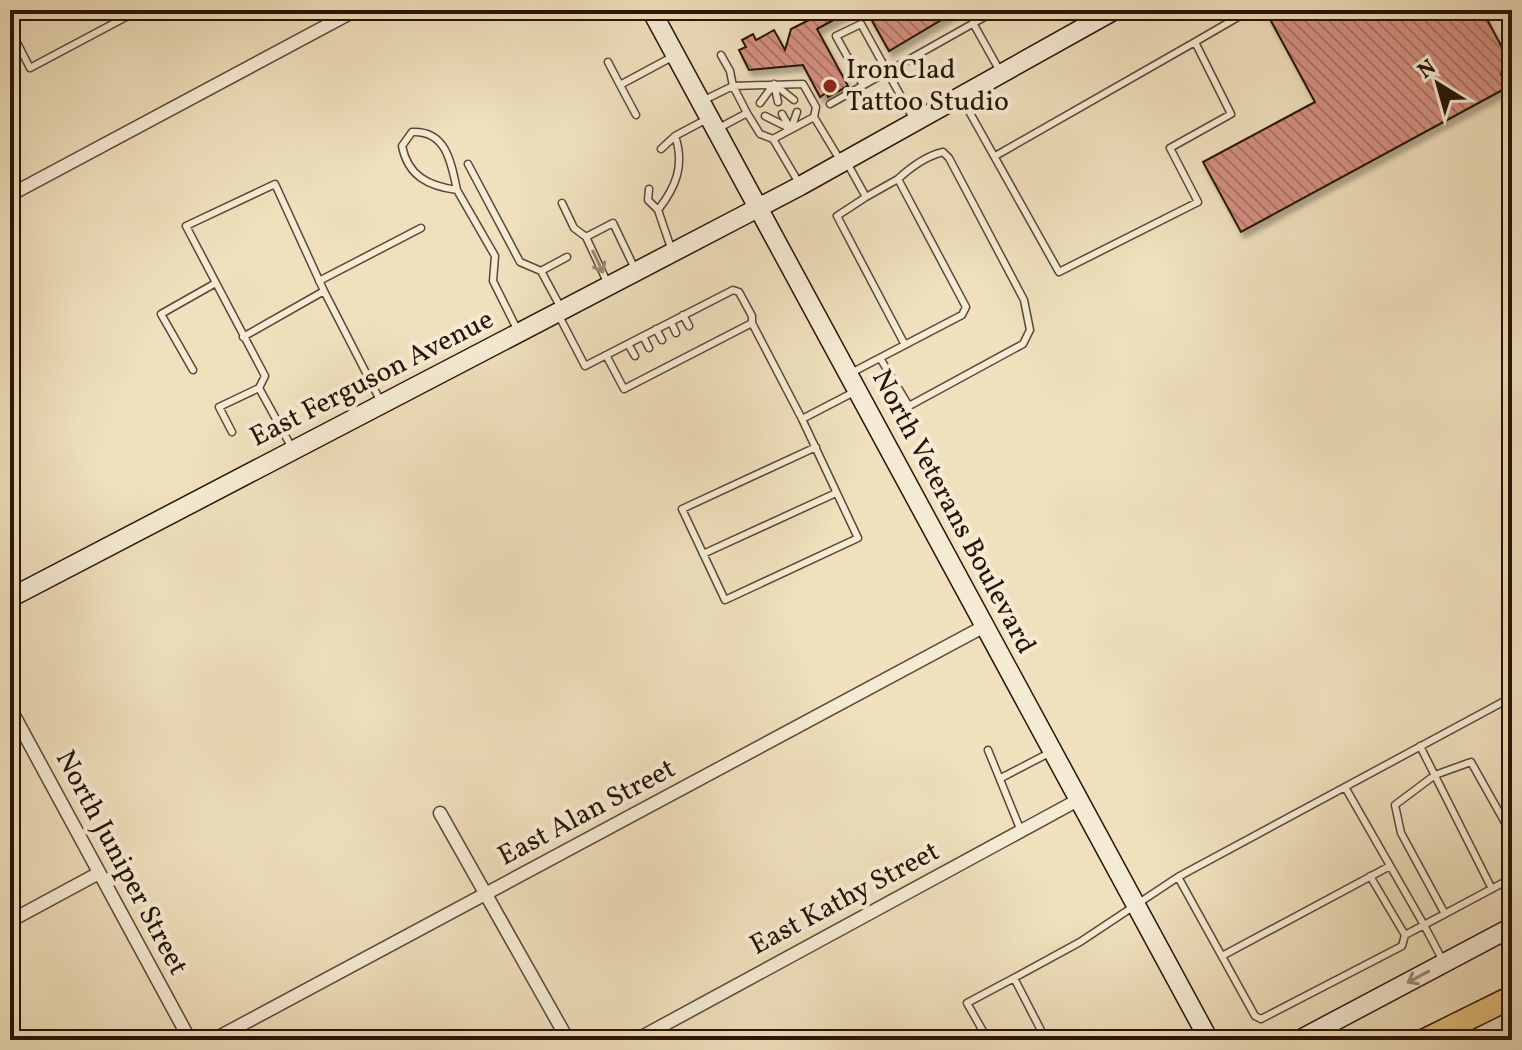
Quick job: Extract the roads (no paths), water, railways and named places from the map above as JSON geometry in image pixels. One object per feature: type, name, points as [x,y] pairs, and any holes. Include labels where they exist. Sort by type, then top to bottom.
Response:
[{"type":"highway","points":[[1425,1040],[1512,997]]},
{"type":"main road","name":"North Veterans Boulevard","points":[[651,10],[1209,1040]]},
{"type":"main road","name":"East Ferguson Avenue","points":[[10,598],[673,254],[844,162],[1108,12]]},
{"type":"main road","points":[[1299,1040],[1318,1034],[1512,927]]},
{"type":"street","points":[[10,195],[356,10]]},
{"type":"street","name":"East Alan Street","points":[[213,1040],[983,627]]},
{"type":"street","name":"North Juniper Street","points":[[10,708],[190,1040]]},
{"type":"street","name":"East Kathy Street","points":[[636,1040],[1078,800]]},
{"type":"street","points":[[440,813],[568,1040]]},
{"type":"street","points":[[10,921],[99,873]]},
{"type":"lane","points":[[10,29],[30,68],[139,10]]},
{"type":"lane","points":[[830,104],[997,10]]},
{"type":"lane","points":[[997,155],[1245,13],[1244,10]]},
{"type":"lane","points":[[973,23],[1001,74]]},
{"type":"lane","points":[[863,85],[836,36],[861,24],[915,122]]},
{"type":"lane","points":[[961,96],[997,155],[1059,272],[1198,202],[1170,148],[1231,114],[1195,42]]},
{"type":"lane","points":[[620,85],[675,55]]},
{"type":"lane","points":[[721,55],[747,113],[760,134],[773,139],[800,186]]},
{"type":"lane","points":[[608,62],[636,115]]},
{"type":"lane","points":[[774,84],[794,100]]},
{"type":"lane","points":[[774,84],[778,102]]},
{"type":"lane","points":[[760,103],[774,84]]},
{"type":"lane","points":[[661,149],[675,136],[708,116],[733,86],[803,84],[816,107],[814,117],[866,197]]},
{"type":"lane","points":[[791,129],[797,112]]},
{"type":"lane","points":[[708,116],[747,113]]},
{"type":"lane","points":[[782,114],[791,129]]},
{"type":"lane","points":[[765,116],[791,129]]},
{"type":"lane","points":[[773,139],[814,117]]},
{"type":"lane","points":[[457,190],[436,187],[419,178],[405,162],[402,146],[412,132],[428,131],[439,139],[450,159],[457,190],[495,256],[493,281],[519,334]]},
{"type":"lane","points":[[658,210],[670,194],[682,156],[675,136]]},
{"type":"lane","points":[[880,358],[909,406],[1023,344],[1030,330],[1024,300],[943,152],[911,167],[898,179],[837,216],[905,345]]},
{"type":"lane","points":[[468,164],[520,262],[541,271],[585,366],[733,290],[739,292],[816,447],[858,538],[725,600],[682,509],[816,447]]},
{"type":"lane","points":[[802,419],[852,383],[880,358],[962,315],[966,307],[898,179]]},
{"type":"lane","points":[[232,432],[219,407],[259,388],[265,376],[186,226],[275,184],[319,281],[383,405]]},
{"type":"lane","points":[[649,189],[648,200],[658,210],[673,254]]},
{"type":"lane","points":[[562,203],[574,228],[586,237],[610,287]]},
{"type":"lane","points":[[586,237],[613,223],[637,273]]},
{"type":"lane","points":[[319,281],[421,228]]},
{"type":"lane","points":[[541,271],[567,257]]},
{"type":"lane","points":[[193,370],[161,314],[214,284]]},
{"type":"lane","points":[[243,337],[324,291]]},
{"type":"lane","points":[[711,301],[716,311]]},
{"type":"lane","points":[[697,308],[703,319]]},
{"type":"lane","points":[[683,315],[689,326]]},
{"type":"lane","points":[[671,322],[676,333]]},
{"type":"lane","points":[[606,355],[624,389],[752,323]]},
{"type":"lane","points":[[723,324],[729,334]]},
{"type":"lane","points":[[656,329],[662,340]]},
{"type":"lane","points":[[710,331],[716,341]]},
{"type":"lane","points":[[643,336],[649,348]]},
{"type":"lane","points":[[696,338],[702,349]]},
{"type":"lane","points":[[628,344],[635,356]]},
{"type":"lane","points":[[683,345],[689,356]]},
{"type":"lane","points":[[669,353],[675,363]]},
{"type":"lane","points":[[655,360],[661,370]]},
{"type":"lane","points":[[641,368],[647,378]]},
{"type":"lane","points":[[259,388],[294,451]]},
{"type":"lane","points":[[703,554],[836,493]]},
{"type":"lane","points":[[988,1040],[967,1003],[1136,906],[1178,877],[1512,697]]},
{"type":"lane","points":[[1420,746],[1492,889]]},
{"type":"lane","points":[[988,750],[1021,831]]},
{"type":"lane","points":[[1001,778],[1051,752]]},
{"type":"lane","points":[[1445,914],[1401,833],[1395,811],[1400,799],[1435,775],[1471,762],[1512,835]]},
{"type":"lane","points":[[1345,787],[1445,963]]},
{"type":"lane","points":[[1222,956],[1390,866]]},
{"type":"lane","points":[[1178,877],[1255,1016],[1261,1019],[1402,946],[1405,935],[1370,876]]},
{"type":"lane","points":[[1405,935],[1512,878]]},
{"type":"lane","points":[[1014,978],[1046,1040]]},
{"type":"lane","points":[[966,1040],[983,1031]]},
{"type":"place","name":"IronClad Tattoo Studio","points":[[830,86]]}]
